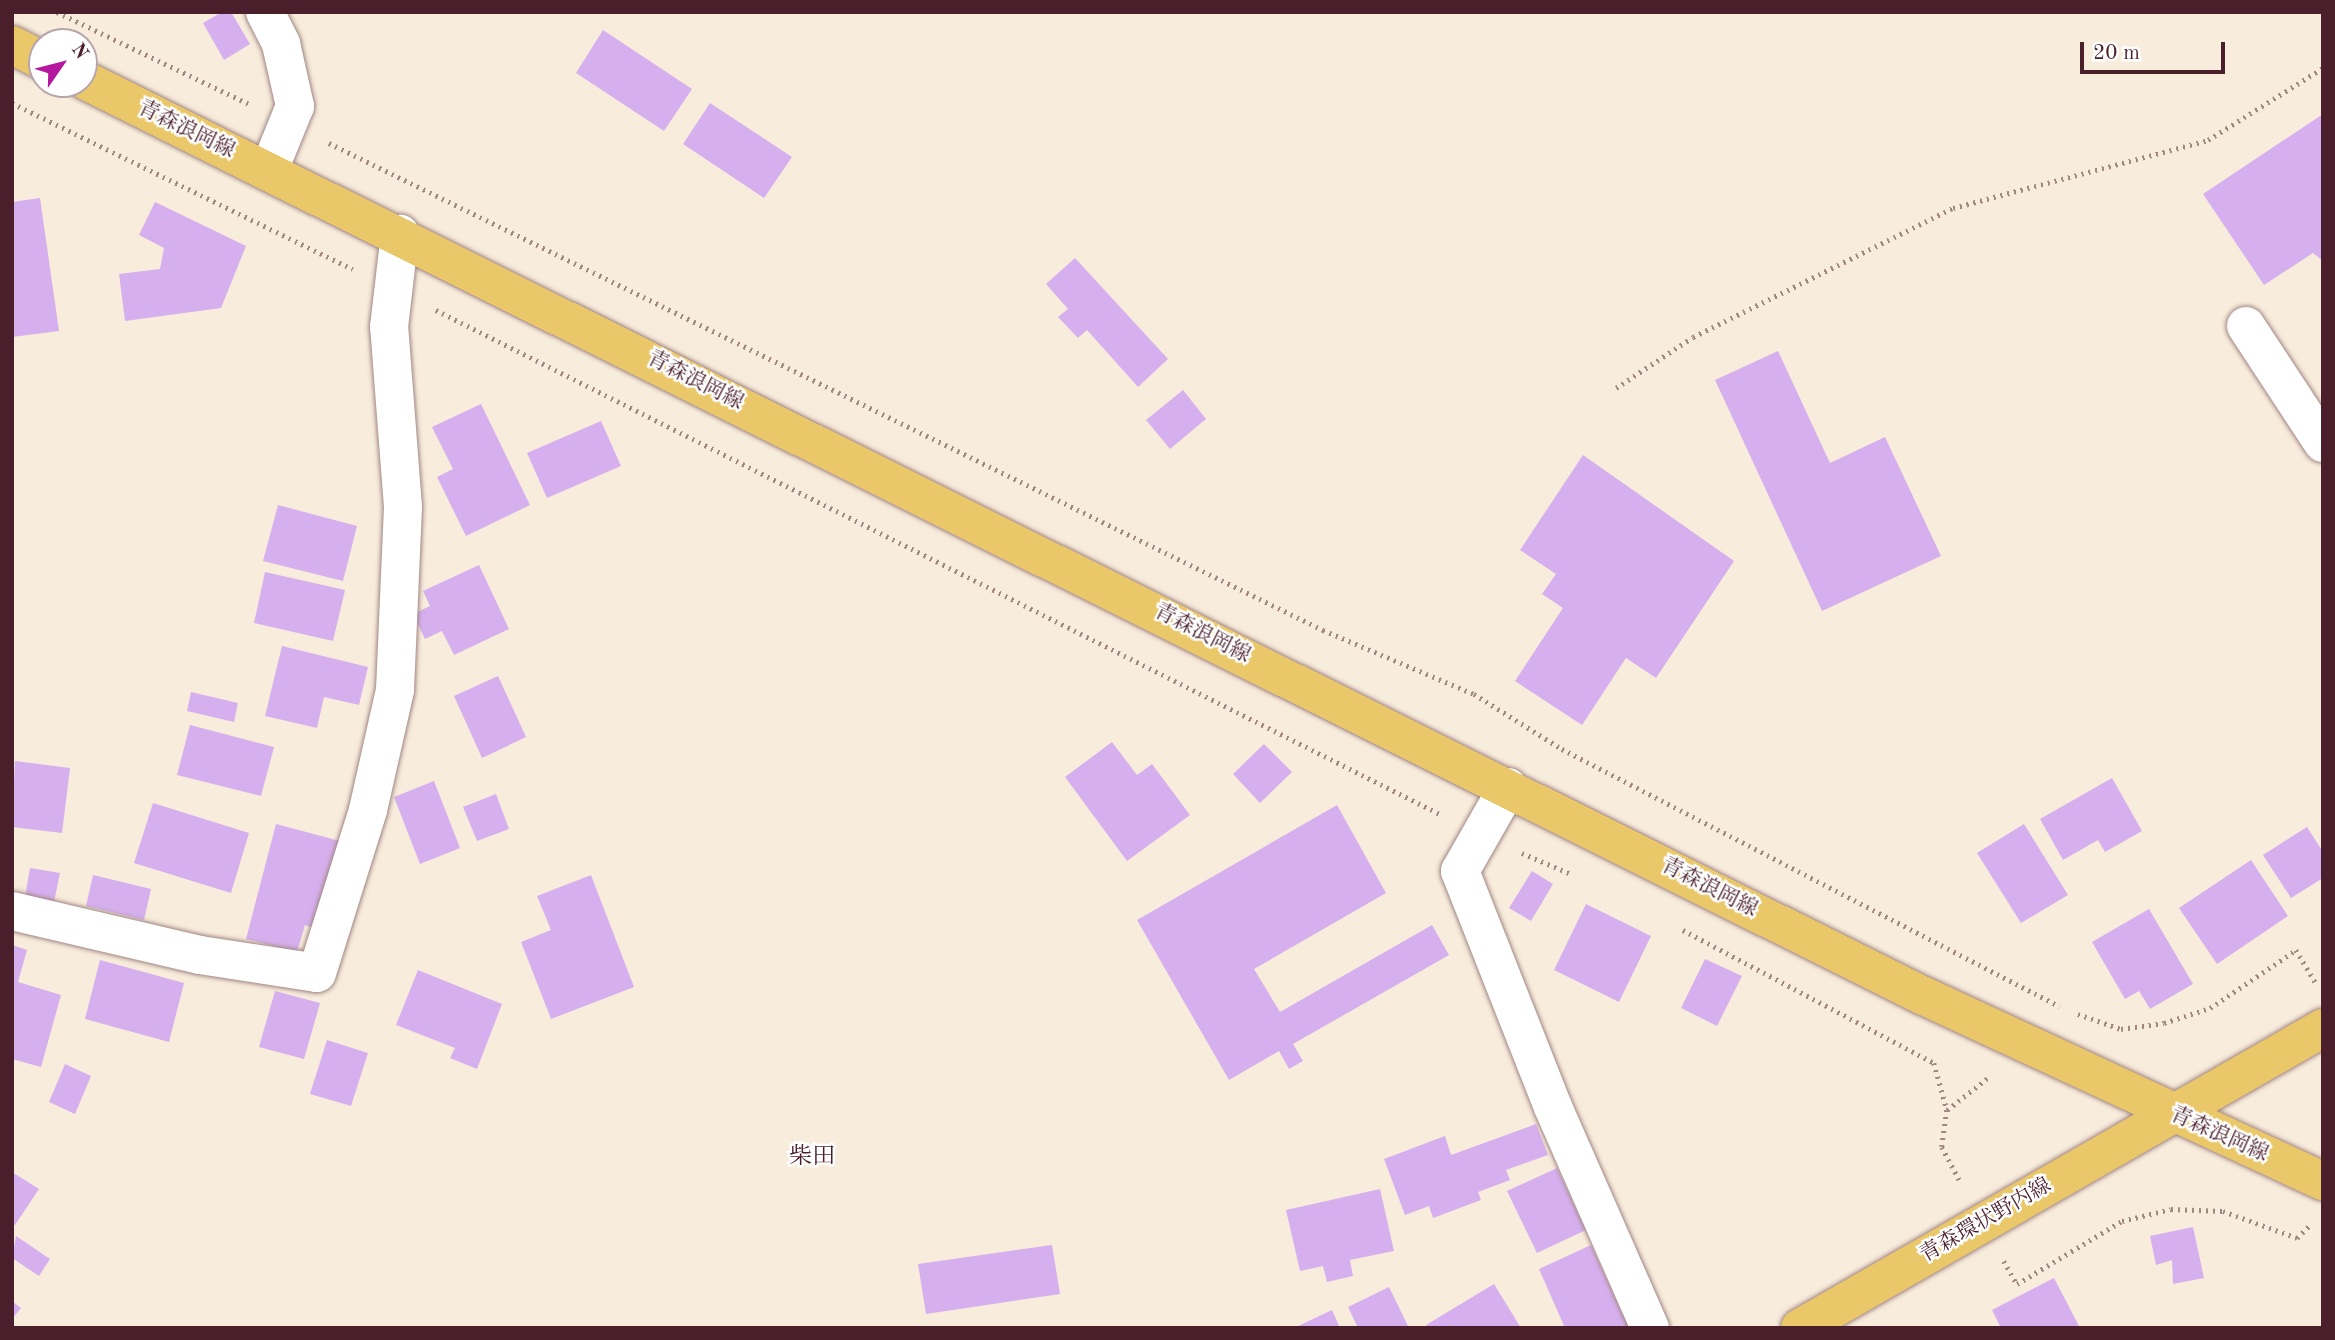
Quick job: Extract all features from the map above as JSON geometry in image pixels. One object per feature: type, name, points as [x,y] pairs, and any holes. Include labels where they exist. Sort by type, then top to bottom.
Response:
[{"type":"main road","points":[[12,46],[28,53]]},
{"type":"main road","name":"青森浪岡線","points":[[98,87],[400,233],[2027,1045],[2171,1114],[2323,1181]]},
{"type":"main road","name":"青森環状野内線","points":[[1800,1328],[2323,1027]]},
{"type":"street","points":[[265,12],[281,44],[295,106],[269,170]]},
{"type":"street","points":[[12,911],[200,955],[317,973],[368,810],[394,690],[403,507],[389,327],[400,233]]},
{"type":"street","points":[[2246,326],[2323,443]]},
{"type":"street","points":[[1507,787],[1460,871],[1553,1107],[1650,1328]]},
{"type":"path","points":[[57,12],[289,123],[1322,630],[1474,694],[1562,749],[2072,1012],[2121,1029],[2164,1023],[2210,1008],[2296,950],[2323,995]]},
{"type":"path","points":[[1616,388],[1693,337],[1953,208],[2208,140],[2323,68]]},
{"type":"path","points":[[12,103],[394,289],[1480,835],[1579,877]]},
{"type":"path","points":[[1677,927],[1934,1063],[1947,1110],[1941,1147],[2017,1284],[2122,1221],[2147,1215],[2223,1211],[2297,1238],[2323,1212]]},
{"type":"path","points":[[1947,1110],[2027,1045]]},
{"type":"building","points":[[222,12],[231,12],[250,44],[224,60],[203,23]]},
{"type":"building","points":[[603,30],[692,89],[664,131],[576,73]]},
{"type":"building","points":[[710,103],[792,157],[764,198],[683,144]]},
{"type":"building","points":[[2323,114],[2323,261],[2313,253],[2264,285],[2203,194]]},
{"type":"building","points":[[40,198],[59,331],[12,337],[12,202]]},
{"type":"building","points":[[155,202],[246,246],[221,308],[125,321],[119,274],[160,269],[164,248],[139,235]]},
{"type":"building","points":[[1075,258],[1168,359],[1138,387],[1087,330],[1078,338],[1058,317],[1068,309],[1046,284]]},
{"type":"building","points":[[1778,351],[1830,463],[1885,437],[1941,556],[1822,611],[1715,380]]},
{"type":"building","points":[[1183,390],[1206,419],[1170,449],[1146,420]]},
{"type":"building","points":[[481,404],[530,505],[466,536],[437,477],[453,469],[432,427]]},
{"type":"building","points":[[601,421],[621,466],[547,498],[527,453]]},
{"type":"building","points":[[1583,455],[1734,561],[1656,678],[1626,658],[1582,725],[1515,681],[1563,608],[1542,594],[1556,574],[1520,550]]},
{"type":"building","points":[[278,505],[357,526],[343,581],[263,561]]},
{"type":"building","points":[[479,565],[509,629],[454,655],[442,631],[425,639],[413,614],[430,606],[423,591]]},
{"type":"building","points":[[265,572],[345,590],[333,641],[254,623]]},
{"type":"building","points":[[282,646],[368,667],[359,705],[324,697],[317,728],[265,716]]},
{"type":"building","points":[[498,676],[526,737],[482,758],[454,696]]},
{"type":"building","points":[[191,692],[238,703],[234,722],[187,711]]},
{"type":"building","points":[[190,725],[274,747],[261,796],[177,775]]},
{"type":"building","points":[[1112,742],[1137,775],[1152,764],[1190,815],[1127,861],[1065,777]]},
{"type":"building","points":[[1264,744],[1292,772],[1260,803],[1233,774]]},
{"type":"building","points":[[15,761],[70,768],[62,833],[12,827]]},
{"type":"building","points":[[2112,778],[2142,831],[2105,852],[2098,840],[2063,860],[2040,819]]},
{"type":"building","points":[[434,781],[460,848],[420,864],[394,797]]},
{"type":"building","points":[[496,794],[509,829],[477,841],[463,807]]},
{"type":"building","points":[[153,803],[249,833],[231,893],[134,863]]},
{"type":"building","points":[[1337,805],[1386,893],[1254,969],[1280,1012],[1432,925],[1449,955],[1293,1044],[1303,1061],[1289,1069],[1279,1051],[1229,1080],[1137,920]]},
{"type":"building","points":[[276,824],[340,841],[316,929],[305,925],[297,952],[246,939]]},
{"type":"building","points":[[2024,824],[2068,895],[2021,923],[1977,853]]},
{"type":"building","points":[[2307,827],[2323,852],[2323,878],[2291,898],[2263,855]]},
{"type":"building","points":[[2251,860],[2288,916],[2217,964],[2179,908]]},
{"type":"building","points":[[30,868],[60,873],[54,902],[25,897]]},
{"type":"building","points":[[1532,871],[1553,884],[1531,921],[1509,908]]},
{"type":"building","points":[[93,875],[151,889],[144,920],[86,906]]},
{"type":"building","points":[[591,875],[634,987],[551,1019],[521,942],[551,930],[537,896]]},
{"type":"building","points":[[1586,904],[1651,936],[1619,1002],[1554,970]]},
{"type":"building","points":[[2149,909],[2193,984],[2150,1009],[2139,991],[2125,999],[2092,942]]},
{"type":"building","points":[[12,945],[27,950],[18,982],[61,995],[41,1067],[12,1059]]},
{"type":"building","points":[[1705,959],[1742,976],[1717,1026],[1681,1008]]},
{"type":"building","points":[[100,960],[184,983],[169,1042],[85,1019]]},
{"type":"building","points":[[418,970],[502,1004],[477,1069],[450,1058],[455,1048],[396,1025]]},
{"type":"building","points":[[275,991],[320,1003],[304,1059],[259,1047]]},
{"type":"building","points":[[327,1040],[368,1053],[351,1106],[310,1094]]},
{"type":"building","points":[[65,1064],[91,1076],[75,1114],[49,1102]]},
{"type":"building","points":[[1536,1124],[1548,1155],[1506,1170],[1510,1180],[1478,1192],[1481,1200],[1433,1218],[1429,1206],[1405,1215],[1384,1159],[1445,1136],[1451,1155]]},
{"type":"building","points":[[1557,1168],[1586,1230],[1537,1253],[1507,1191]]},
{"type":"building","points":[[12,1172],[39,1189],[15,1225],[12,1223]]},
{"type":"building","points":[[1380,1189],[1394,1251],[1350,1260],[1353,1276],[1327,1282],[1323,1266],[1300,1271],[1286,1210]]},
{"type":"building","points":[[2193,1227],[2204,1278],[2173,1284],[2172,1260],[2156,1265],[2150,1236]]},
{"type":"building","points":[[16,1236],[50,1259],[39,1276],[12,1258]]},
{"type":"building","points":[[1052,1245],[1060,1294],[926,1314],[918,1264]]},
{"type":"building","points":[[1591,1245],[1629,1328],[1565,1328],[1539,1269]]},
{"type":"building","points":[[2054,1278],[2080,1328],[2001,1328],[1992,1310]]},
{"type":"building","points":[[1494,1284],[1521,1328],[1428,1328],[1426,1325]]},
{"type":"building","points":[[1389,1287],[1409,1328],[1358,1328],[1348,1307]]},
{"type":"building","points":[[12,1301],[21,1308],[12,1319]]},
{"type":"building","points":[[1332,1310],[1340,1328],[1294,1328]]},
{"type":"district","name":"柴田","points":[[812,1157]]}]
